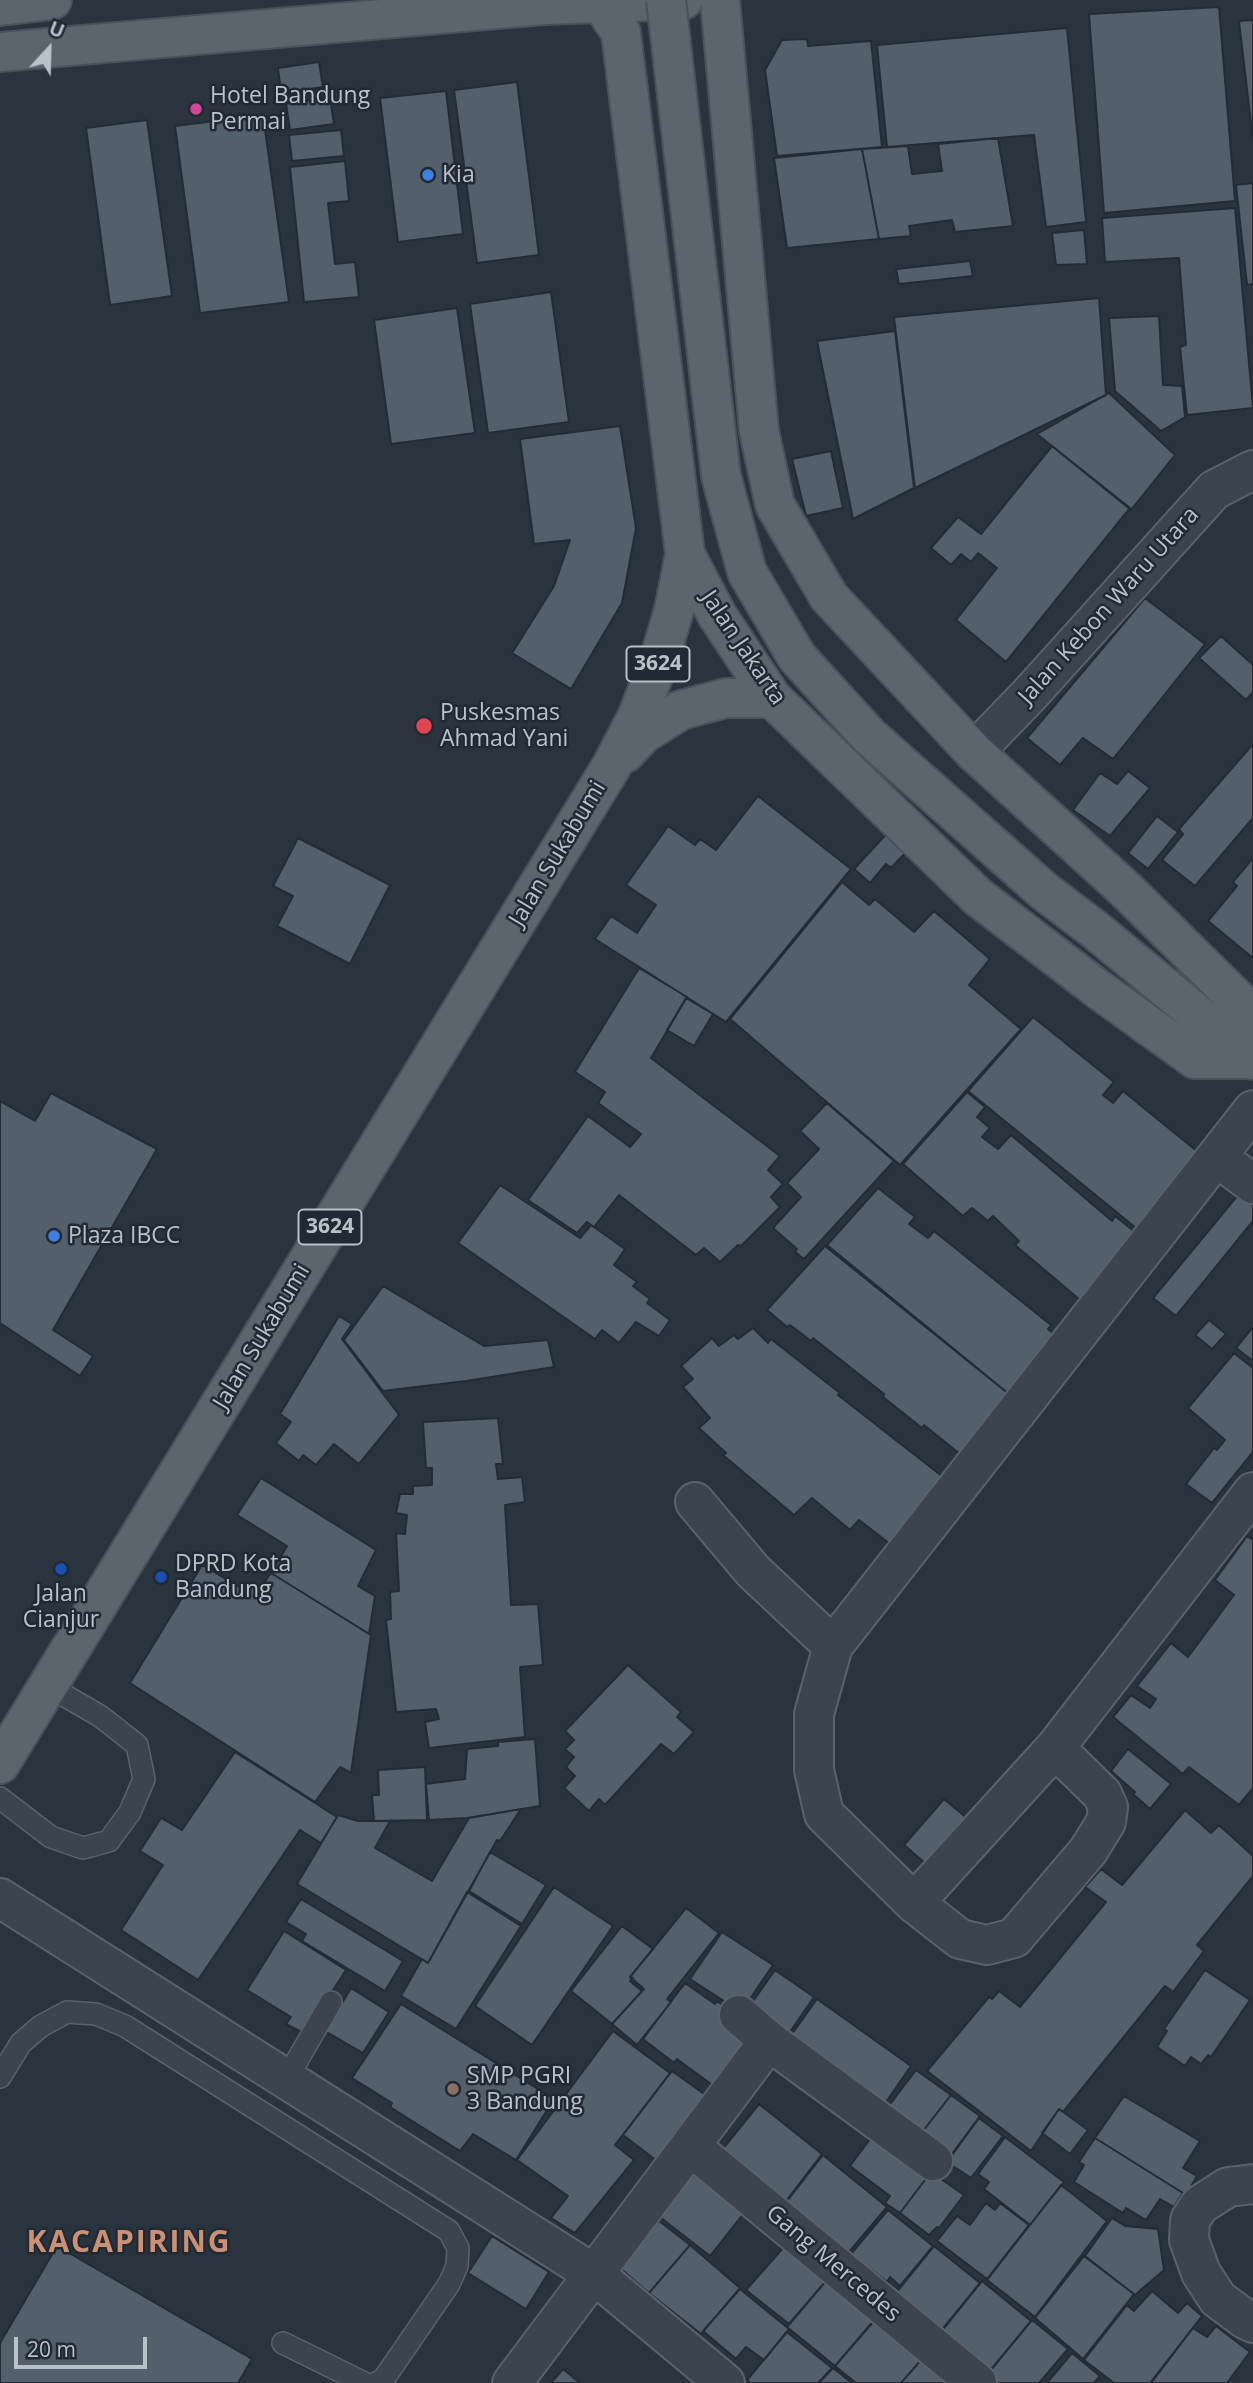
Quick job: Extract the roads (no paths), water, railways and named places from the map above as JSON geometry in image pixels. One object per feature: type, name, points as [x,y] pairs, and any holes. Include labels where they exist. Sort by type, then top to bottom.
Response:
[{"type":"main road","points":[[0,6],[52,0]]},
{"type":"main road","name":"Jalan Jakarta","points":[[666,0],[721,476],[747,572],[797,657],[869,736],[1044,891],[1252,1060]]},
{"type":"main road","points":[[0,52],[544,5],[682,0]]},
{"type":"main road","points":[[720,0],[760,431],[775,505],[830,597],[974,752],[1125,889],[1243,1005],[1252,1060]]},
{"type":"main road","name":"Jalan Jakarta","points":[[602,4],[621,33],[685,554],[717,615],[772,698],[978,897],[1195,1059],[1252,1060]]},
{"type":"main road","name":"Jalan Sukabumi","points":[[0,1763],[611,767],[637,717],[658,664],[674,610],[685,554]]},
{"type":"main road","name":"Jalan Sukabumi","points":[[611,767],[643,734],[681,710],[726,698],[772,698]]},
{"type":"street","name":"Jalan Kebon Waru Utara","points":[[974,752],[1030,694],[1214,490],[1253,470]]},
{"type":"street","points":[[1055,1748],[1102,1794],[1108,1807],[1106,1822],[1088,1851],[1014,1938],[986,1945],[960,1939],[914,1903],[824,1814],[814,1770],[814,1714],[833,1646],[1253,1110]]},
{"type":"street","points":[[1218,1158],[1253,1185]]},
{"type":"street","points":[[914,1903],[1055,1748],[1253,1492]]},
{"type":"street","points":[[695,1502],[753,1571],[833,1646]]},
{"type":"street","points":[[0,1898],[594,2274],[725,2383]]},
{"type":"street","points":[[738,2015],[769,2042],[933,2161]]},
{"type":"street","points":[[512,2383],[769,2042]]},
{"type":"street","name":"Gang Mercedes","points":[[690,2146],[977,2383]]},
{"type":"street","points":[[1253,2184],[1228,2186],[1200,2205],[1190,2220],[1189,2240],[1201,2273],[1218,2299],[1253,2323]]},
{"type":"lane","points":[[0,1798],[51,1837],[83,1848],[109,1841],[130,1812],[144,1779],[137,1745],[100,1716],[48,1686]]},
{"type":"lane","points":[[287,2078],[331,2002]]},
{"type":"lane","points":[[0,2077],[21,2043],[41,2026],[67,2012],[96,2014],[125,2026],[449,2231],[458,2248],[457,2266],[449,2284],[383,2380],[376,2383]]},
{"type":"lane","points":[[284,2343],[364,2383]]},
{"type":"place","name":"Hotel Bandung Permai","points":[[196,109]]},
{"type":"place","name":"Kia","points":[[428,175]]},
{"type":"place","name":"Puskesmas Ahmad Yani","points":[[424,726]]},
{"type":"place","name":"Plaza IBCC","points":[[54,1236]]},
{"type":"place","name":"Jalan Cianjur","points":[[61,1569]]},
{"type":"place","name":"DPRD Kota Bandung","points":[[161,1577]]},
{"type":"place","name":"SMP PGRI 3 Bandung","points":[[453,2089]]},
{"type":"district","name":"KACAPIRING","points":[[129,2243]]}]
